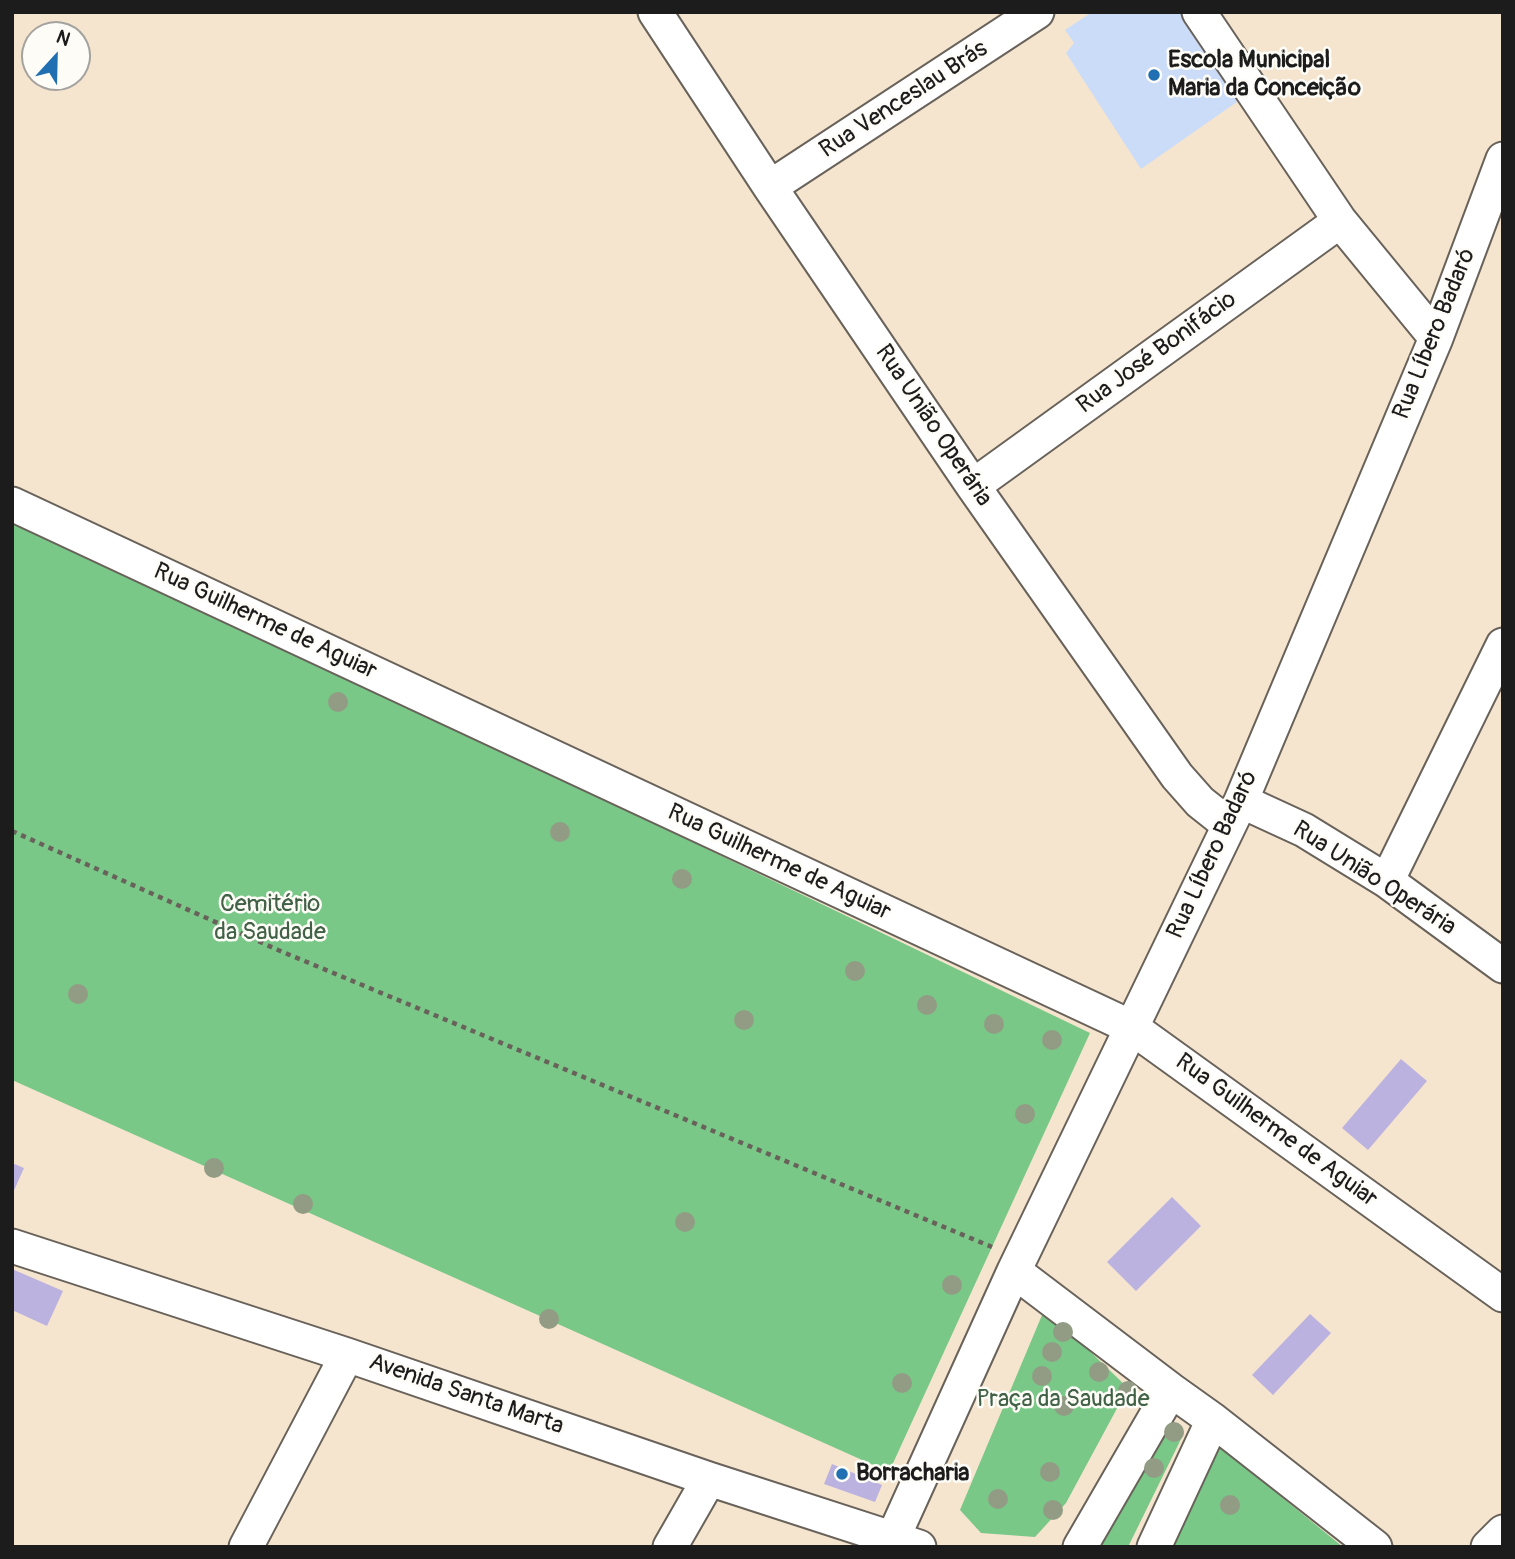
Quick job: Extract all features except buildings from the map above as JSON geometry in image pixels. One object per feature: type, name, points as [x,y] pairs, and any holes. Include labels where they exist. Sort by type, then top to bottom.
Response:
[{"type":"street","name":"Rua União Operária","points":[[655,12],[973,486],[1177,776],[1200,802],[1235,813],[1270,813],[1304,830],[1387,881],[1503,967]]},
{"type":"street","name":"Rua Venceslau Brás","points":[[770,187],[1037,12]]},
{"type":"street","points":[[1199,12],[1340,221],[1436,338]]},
{"type":"street","name":"Rua Líbero Badaró","points":[[906,1542],[1014,1271],[1235,813],[1436,338],[1503,159]]},
{"type":"street","name":"Rua José Bonifácio","points":[[973,486],[1340,221]]},
{"type":"street","name":"Rua Guilherme de Aguiar","points":[[12,504],[1131,1027],[1503,1295]]},
{"type":"street","points":[[1387,881],[1499,660]]},
{"type":"street","name":"Avenida Santa Marta","points":[[12,1246],[347,1355],[709,1479],[906,1542]]},
{"type":"street","points":[[1014,1271],[1213,1420],[1376,1547]]},
{"type":"street","points":[[246,1547],[347,1355]]},
{"type":"street","points":[[1080,1547],[1171,1390]]},
{"type":"street","points":[[1154,1547],[1213,1420]]},
{"type":"street","points":[[670,1547],[709,1479]]},
{"type":"street","points":[[1488,1547],[1503,1532]]},
{"type":"path","points":[[12,831],[278,950],[992,1247],[1014,1271]]},
{"type":"shaded area","name":"Escola Municipal Maria da Conceição","points":[[1092,12],[1185,12],[1244,97],[1141,169],[1066,53],[1074,43],[1065,30]]},
{"type":"green space","name":"Cemitério da Saudade","points":[[12,515],[1090,1033],[889,1472],[12,1080]]},
{"type":"green space","name":"Praça da Saudade","points":[[1045,1308],[1128,1388],[1066,1503],[1035,1537],[981,1533],[960,1510]]},
{"type":"green space","name":"Praça da Saudade","points":[[1168,1420],[1182,1427],[1184,1433],[1128,1547],[1100,1547],[1161,1424]]},
{"type":"green space","points":[[1219,1446],[1343,1547],[1172,1547]]},
{"type":"place","name":"Escola Municipal Maria da Conceição","points":[[1154,75]]},
{"type":"place","name":"Borracharia","points":[[842,1474]]}]
